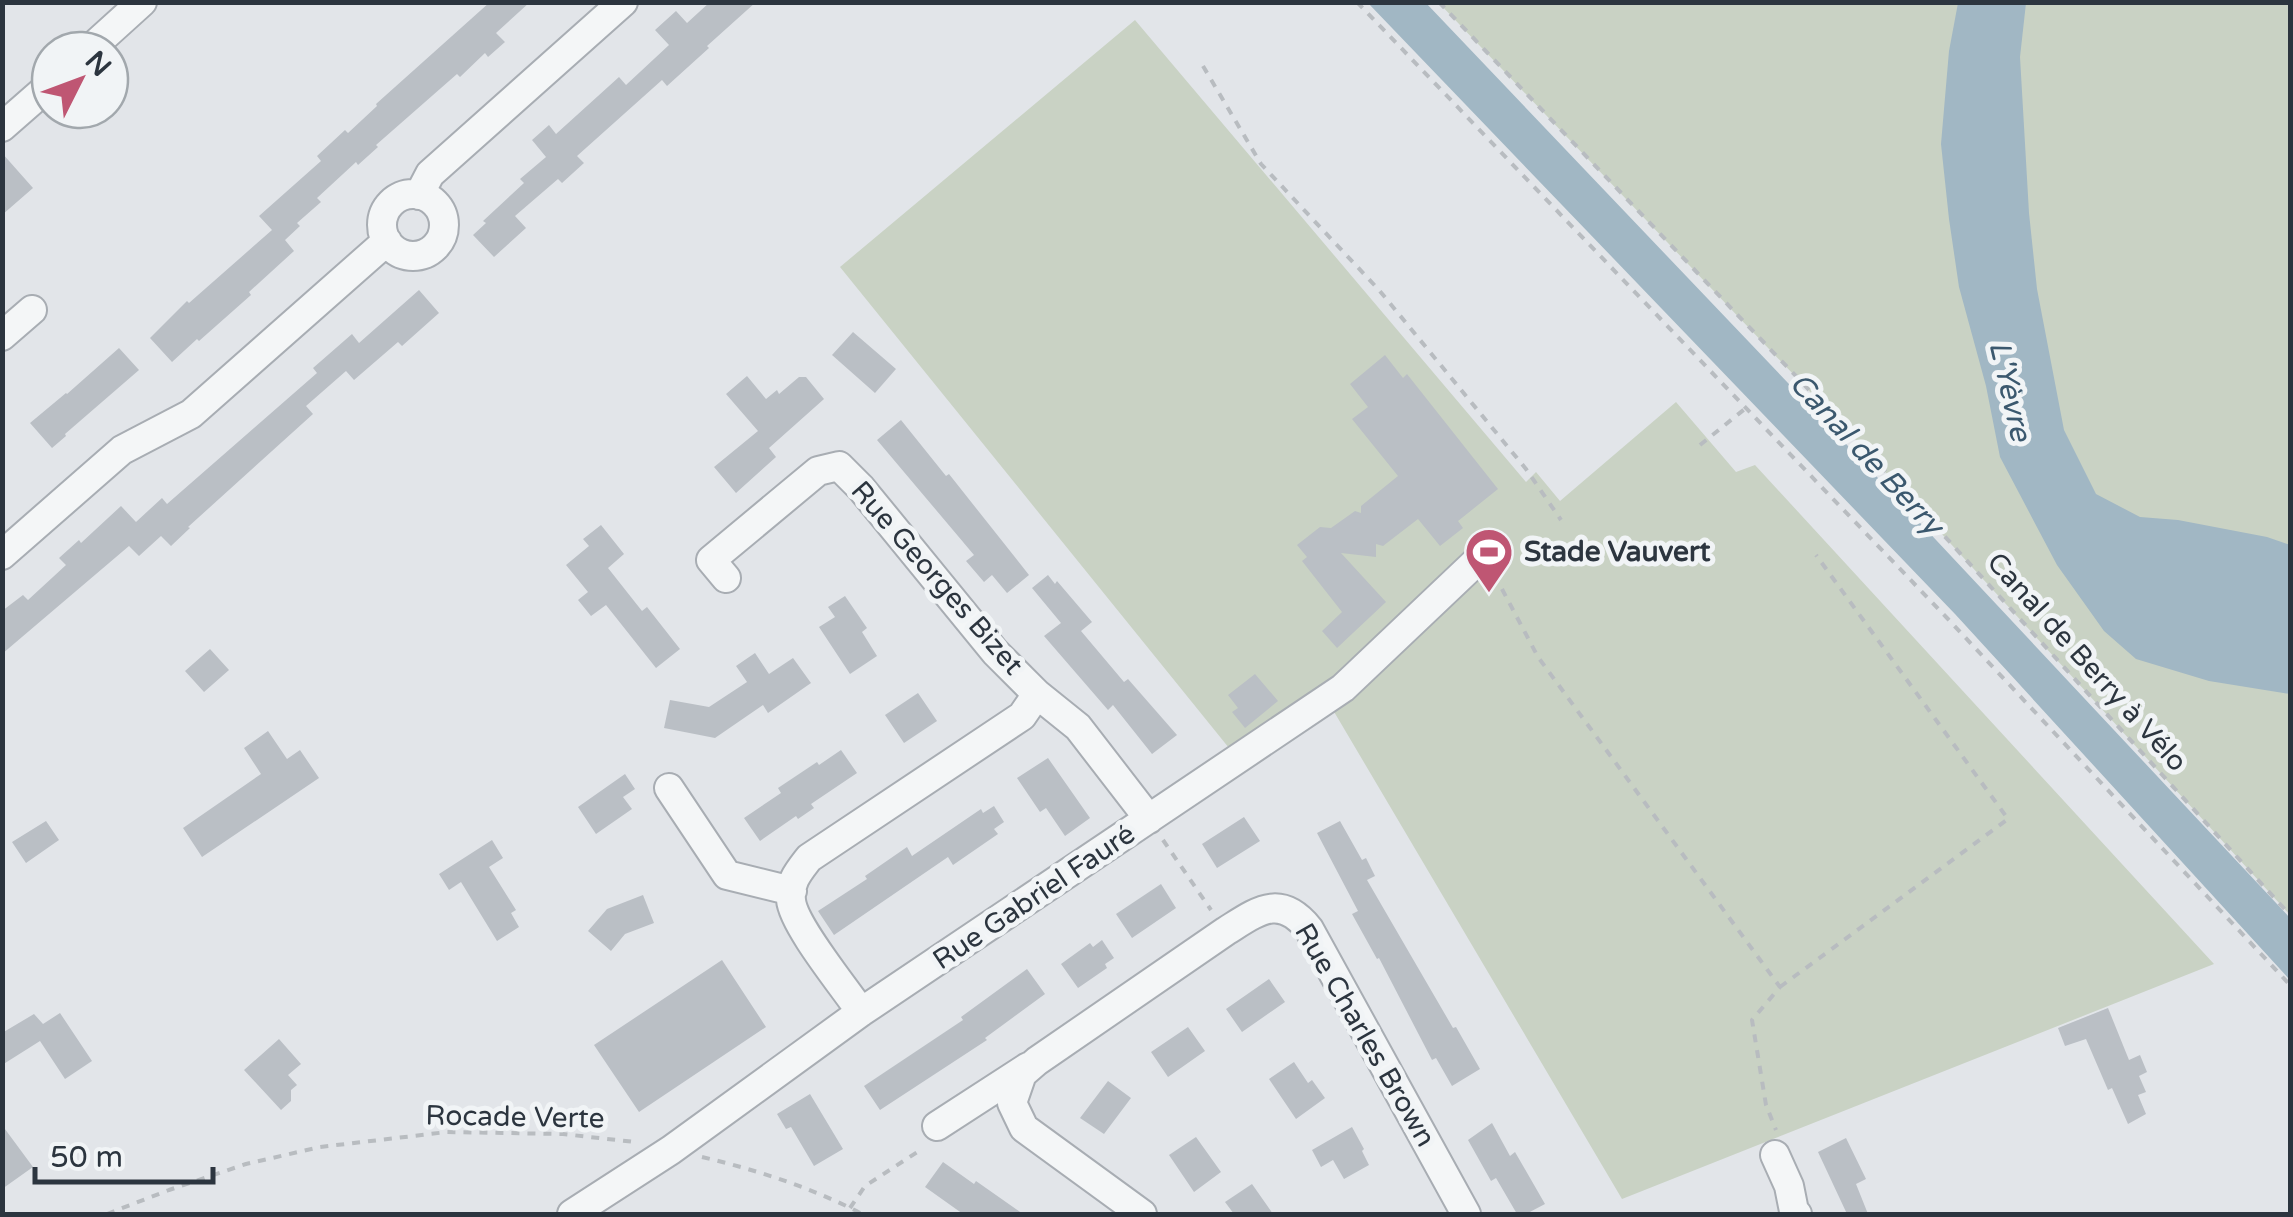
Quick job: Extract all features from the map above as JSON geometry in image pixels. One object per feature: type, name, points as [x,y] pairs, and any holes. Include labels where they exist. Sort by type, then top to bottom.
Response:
[{"type":"street","points":[[111,30],[142,2]]},
{"type":"street","points":[[419,194],[430,174],[623,2]]},
{"type":"street","points":[[2,127],[30,102]]},
{"type":"street","points":[[419,194],[439,208],[442,237],[434,248],[410,256],[387,241],[382,222],[386,210],[400,196],[419,194]]},
{"type":"street","points":[[2,554],[122,450],[191,414],[387,241]]},
{"type":"street","points":[[2,336],[32,310]]},
{"type":"street","name":"Rue Georges Bizet","points":[[726,578],[711,560],[818,471],[840,466],[995,652],[1078,727],[1149,819]]},
{"type":"street","name":"Rue Gabriel Fauré","points":[[572,1214],[671,1150],[861,1012],[1343,688],[1479,560]]},
{"type":"street","name":"Rue Georges Bizet","points":[[792,891],[795,876],[809,858],[1022,716],[1038,694]]},
{"type":"street","points":[[669,788],[727,875],[792,891],[796,920],[861,1012]]},
{"type":"street","name":"Rue Charles Brown","points":[[937,1126],[1257,911],[1278,907],[1297,915],[1309,930],[1466,1214]]},
{"type":"street","name":"Rue Charles Brown","points":[[1037,1061],[1022,1074],[1012,1103],[1024,1128],[1142,1214]]},
{"type":"street","points":[[1775,1154],[1789,1186],[1791,1213]]},
{"type":"path","points":[[1357,2],[1948,620],[2290,985]]},
{"type":"path","name":"Canal de Berry à Vélo","points":[[1439,2],[1855,438],[2290,915]]},
{"type":"path","points":[[1203,66],[1260,164],[1379,290],[1526,470],[1561,520]]},
{"type":"path","points":[[1700,445],[1746,408]]},
{"type":"path","points":[[1775,1154],[1777,1132],[1766,1105],[1752,1020],[1780,987],[2008,820],[1816,555]]},
{"type":"path","points":[[1502,588],[1538,656],[1780,987]]},
{"type":"path","points":[[1149,819],[1226,932]]},
{"type":"path","points":[[850,1208],[864,1186],[932,1142],[937,1126]]},
{"type":"path","name":"Rocade Verte","points":[[108,1214],[246,1164],[320,1146],[447,1132],[563,1134],[624,1140],[741,1166],[836,1200],[862,1214]]},
{"type":"green space","points":[[1439,3],[2290,3],[2290,915],[1855,439]]},
{"type":"green space","name":"Stade Vauvert","points":[[1135,20],[1526,482],[1536,472],[1560,501],[1676,402],[1736,472],[1755,465],[2214,964],[1622,1199],[1320,688],[1229,748],[840,267]]},
{"type":"water","points":[[1368,3],[1426,3],[1848,446],[2290,918],[2290,980],[1955,614]]},
{"type":"water","name":"L'Yèvre","points":[[1958,3],[2026,3],[2020,57],[2029,213],[2037,289],[2064,430],[2096,494],[2140,517],[2178,520],[2290,545],[2290,694],[2209,681],[2136,659],[2104,631],[2057,565],[2000,457],[1986,386],[1959,287],[1941,144],[1949,51]]},
{"type":"building","points":[[490,2],[530,2],[496,33],[505,42],[488,57],[485,53],[460,77],[457,74],[317,198],[321,202],[285,240],[294,251],[249,292],[251,295],[172,362],[150,338],[187,301],[272,230],[259,216],[321,161],[317,156],[345,130],[348,133]]},
{"type":"building","points":[[710,2],[756,2],[667,86],[662,80],[577,156],[584,163],[562,183],[558,179],[515,216],[526,228],[494,257],[473,235],[524,183],[520,179],[546,157],[532,140],[549,125],[556,134],[619,77],[626,85],[669,45],[655,30],[676,11],[687,23]]},
{"type":"building","points":[[2,153],[33,188],[2,215]]},
{"type":"building","points":[[419,290],[439,313],[402,346],[398,342],[354,380],[346,371],[306,406],[313,414],[171,546],[161,536],[139,556],[129,546],[2,654],[2,611],[23,595],[28,600],[66,565],[59,558],[79,540],[81,543],[121,506],[136,522],[162,498],[167,504],[317,373],[313,368],[352,334],[359,343]]},
{"type":"building","points":[[853,332],[896,369],[875,393],[832,355]]},
{"type":"building","points":[[119,348],[139,370],[52,448],[30,423]]},
{"type":"building","points":[[1385,355],[1403,378],[1407,374],[1498,489],[1458,521],[1463,528],[1440,546],[1418,519],[1383,546],[1376,544],[1376,557],[1341,553],[1386,602],[1337,648],[1322,631],[1342,612],[1302,561],[1307,557],[1297,545],[1320,527],[1331,528],[1355,511],[1361,513],[1361,506],[1398,476],[1352,419],[1368,407],[1350,384]]},
{"type":"building","points":[[747,376],[766,399],[777,390],[779,394],[799,377],[806,377],[824,399],[769,448],[776,457],[736,493],[714,467],[758,431],[726,394]]},
{"type":"building","points":[[901,420],[1029,575],[1007,593],[992,575],[984,582],[966,561],[974,555],[877,440]]},
{"type":"building","points":[[601,525],[624,554],[608,568],[642,611],[647,607],[680,649],[656,668],[606,605],[591,616],[578,600],[588,592],[566,565],[589,546],[583,539]]},
{"type":"building","points":[[1048,575],[1092,622],[1081,631],[1177,735],[1152,754],[1113,705],[1108,710],[1044,636],[1061,623],[1032,588]]},
{"type":"building","points":[[845,596],[867,628],[862,632],[877,656],[850,674],[819,627],[835,617],[828,607]]},
{"type":"building","points":[[210,649],[229,670],[204,692],[185,671]]},
{"type":"building","points":[[755,653],[769,674],[793,658],[811,683],[768,713],[763,705],[715,738],[664,728],[670,700],[709,707],[747,682],[736,666]]},
{"type":"building","points":[[1255,674],[1278,701],[1245,728],[1232,712],[1238,708],[1228,695]]},
{"type":"building","points":[[918,693],[937,721],[904,743],[885,715]]},
{"type":"building","points":[[268,731],[287,759],[300,750],[319,778],[202,857],[183,828],[261,774],[244,748]]},
{"type":"building","points":[[841,750],[857,773],[811,804],[814,808],[760,841],[744,818],[781,793],[778,788]]},
{"type":"building","points":[[1048,758],[1090,818],[1065,836],[1046,808],[1040,812],[1017,778]]},
{"type":"building","points":[[625,774],[635,789],[623,797],[632,809],[596,834],[578,807]]},
{"type":"building","points":[[994,806],[1004,822],[994,829],[998,834],[953,865],[948,857],[834,935],[818,911],[907,847],[912,856],[981,809],[983,813]]},
{"type":"building","points":[[1244,817],[1260,841],[1217,868],[1202,844]]},
{"type":"building","points":[[46,821],[59,840],[26,863],[12,842]]},
{"type":"building","points":[[1340,821],[1375,876],[1367,880],[1480,1069],[1452,1086],[1436,1058],[1432,1060],[1352,914],[1358,911],[1317,833]]},
{"type":"building","points":[[492,840],[503,858],[489,867],[516,910],[511,913],[519,927],[497,941],[461,882],[449,890],[439,874]]},
{"type":"building","points":[[1161,884],[1176,908],[1132,938],[1116,914]]},
{"type":"building","points":[[643,895],[654,923],[625,934],[611,951],[588,931],[607,909]]},
{"type":"building","points":[[1102,940],[1114,958],[1105,964],[1107,968],[1078,988],[1061,964],[1090,943],[1093,947]]},
{"type":"building","points":[[722,960],[766,1027],[639,1112],[594,1045]]},
{"type":"building","points":[[1027,969],[1045,994],[987,1040],[880,1110],[864,1086],[963,1020],[961,1017]]},
{"type":"building","points":[[1269,979],[1285,1002],[1242,1032],[1226,1009]]},
{"type":"building","points":[[2108,1008],[2129,1060],[2140,1055],[2147,1072],[2139,1076],[2146,1092],[2138,1095],[2146,1114],[2128,1124],[2086,1039],[2065,1046],[2058,1028]]},
{"type":"building","points":[[60,1013],[92,1061],[65,1079],[40,1041],[2,1065],[2,1033],[34,1014],[43,1024]]},
{"type":"building","points":[[1188,1027],[1205,1051],[1168,1077],[1151,1052]]},
{"type":"building","points":[[279,1039],[301,1064],[288,1075],[297,1085],[291,1090],[291,1101],[281,1110],[244,1070]]},
{"type":"building","points":[[1294,1062],[1308,1083],[1312,1080],[1325,1098],[1296,1119],[1269,1079]]},
{"type":"building","points":[[1108,1081],[1131,1098],[1104,1134],[1080,1118]]},
{"type":"building","points":[[810,1094],[843,1149],[814,1166],[791,1127],[786,1129],[777,1114]]},
{"type":"building","points":[[1492,1123],[1510,1156],[1515,1152],[1545,1204],[1526,1214],[1517,1214],[1496,1178],[1491,1181],[1468,1140]]},
{"type":"building","points":[[2,1125],[33,1167],[2,1189]]},
{"type":"building","points":[[1352,1127],[1369,1165],[1344,1179],[1333,1160],[1321,1167],[1312,1150]]},
{"type":"building","points":[[1196,1137],[1221,1172],[1194,1192],[1169,1155]]},
{"type":"building","points":[[1846,1138],[1866,1179],[1856,1184],[1868,1214],[1847,1214],[1818,1152]]},
{"type":"building","points":[[943,1162],[1023,1214],[963,1214],[925,1187]]},
{"type":"building","points":[[1252,1184],[1273,1214],[1234,1214],[1225,1202]]},
{"type":"place","name":"Stade Vauvert","points":[[1489,594]]},
{"type":"water label","name":"Canal de Berry","points":[[1866,454]]}]
